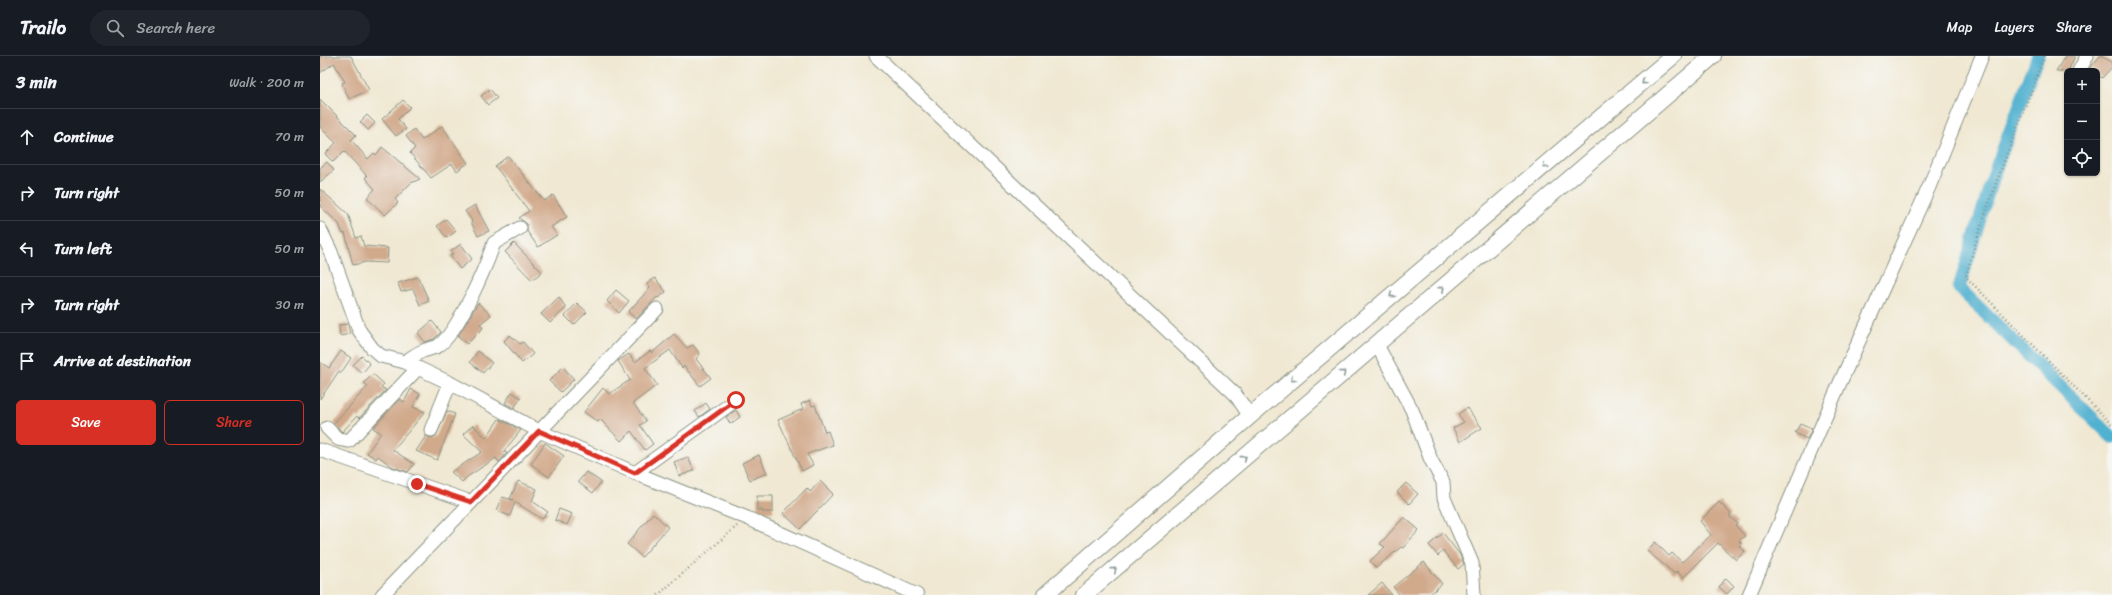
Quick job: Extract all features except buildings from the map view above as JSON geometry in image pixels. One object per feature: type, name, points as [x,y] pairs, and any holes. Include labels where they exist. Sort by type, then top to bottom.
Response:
[{"type":"main road","points":[[1045,595],[1250,416],[1673,56]]},
{"type":"main road","points":[[1084,595],[1713,56]]},
{"type":"main road","points":[[1206,455],[1221,477]]},
{"type":"street","points":[[876,56],[1235,394],[1250,416]]},
{"type":"street","points":[[1749,595],[1839,384],[1929,187],[1982,56]]},
{"type":"street","points":[[2081,68],[2087,56]]},
{"type":"street","points":[[405,362],[422,351],[439,346],[465,309],[482,276],[494,243],[520,228]]},
{"type":"street","points":[[320,229],[340,274],[359,330],[365,340],[382,356],[405,362],[450,383],[539,431],[635,473],[747,518],[916,595]]},
{"type":"street","points":[[382,595],[656,309]]},
{"type":"street","points":[[1376,345],[1412,410],[1431,460],[1443,482],[1444,498],[1472,563],[1474,595]]},
{"type":"street","points":[[322,428],[338,439],[349,441],[418,368]]},
{"type":"street","points":[[431,430],[450,383]]},
{"type":"street","points":[[635,473],[736,400]]},
{"type":"street","points":[[320,450],[471,502]]},
{"type":"path","points":[[2044,56],[2013,136],[2006,161],[1988,207],[1966,277],[2112,425]]},
{"type":"path","points":[[658,595],[747,518]]},
{"type":"waterway","points":[[2038,56],[1993,176],[1959,288],[2112,437]]},
{"type":"route","points":[[417,484],[471,502],[539,431],[635,473],[736,400]]}]
